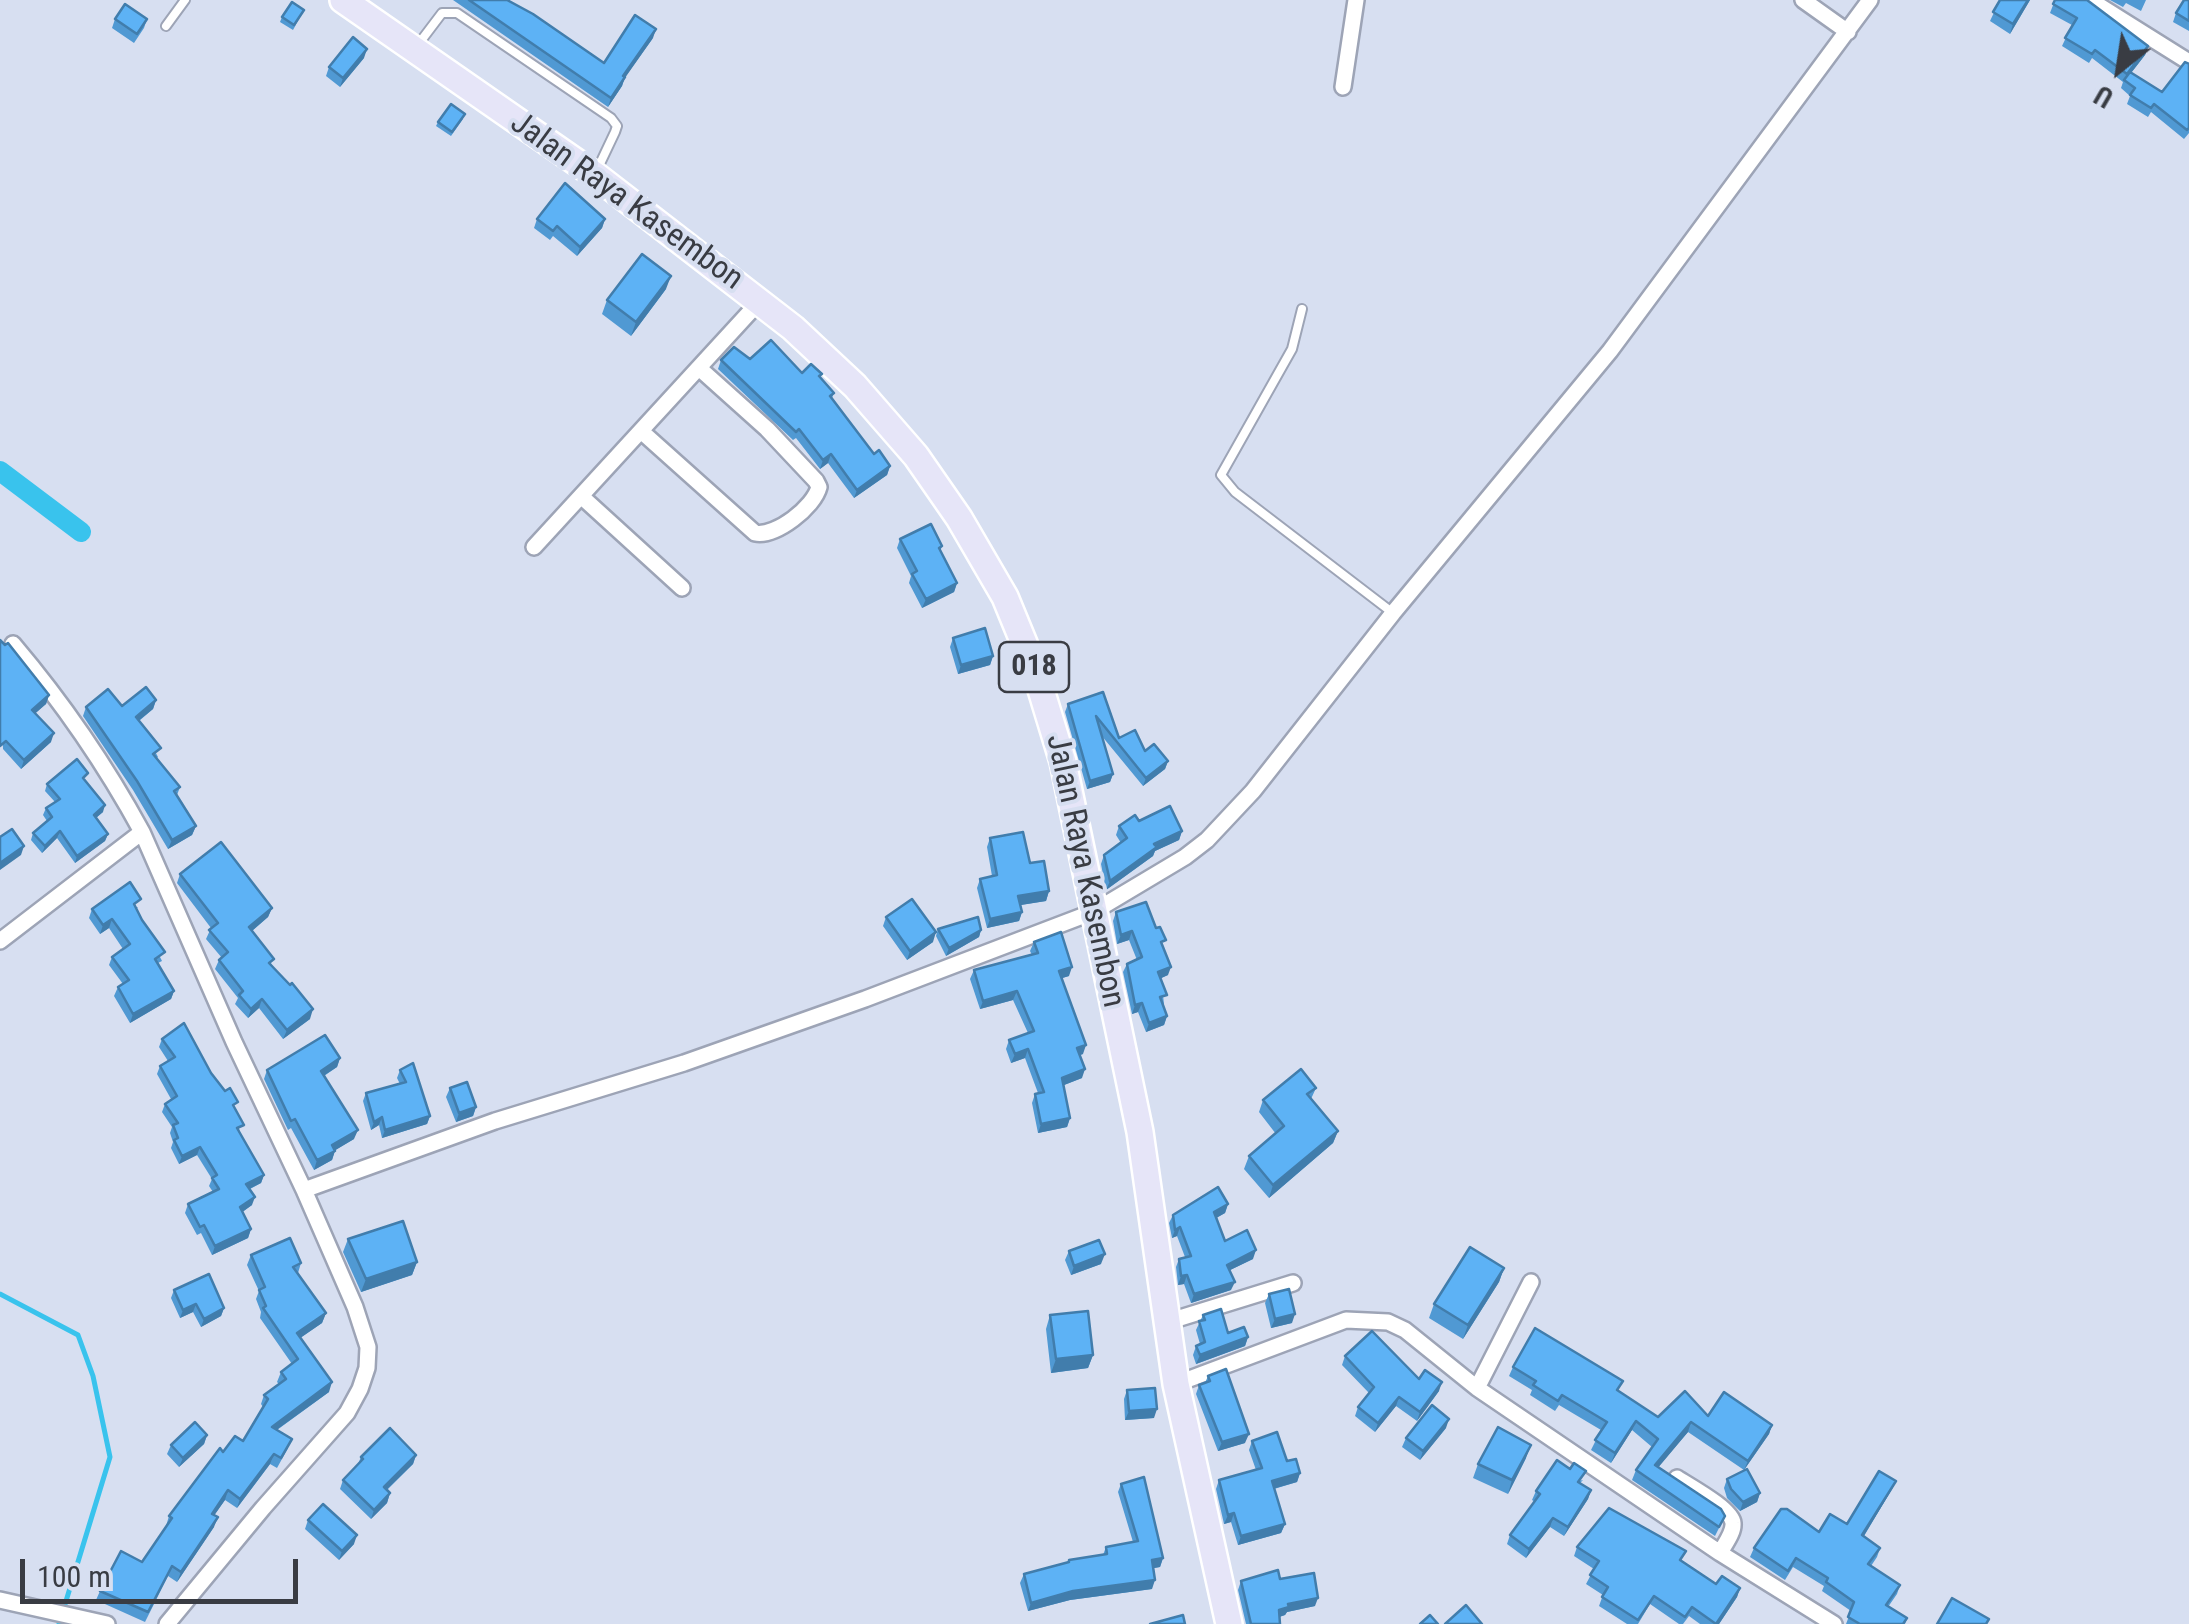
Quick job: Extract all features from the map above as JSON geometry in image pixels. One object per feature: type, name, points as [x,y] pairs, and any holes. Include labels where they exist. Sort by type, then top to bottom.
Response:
[{"type":"main road","name":"Jalan Raya Kasembon","points":[[343,0],[595,175],[759,302],[854,386],[888,422],[959,518],[1005,597],[1050,712],[1063,762],[1140,1132],[1176,1384],[1229,1624]]},
{"type":"street","points":[[1342,87],[1356,0]]},
{"type":"street","points":[[1803,0],[1848,32]]},
{"type":"street","points":[[304,1190],[495,1122],[789,1026],[1093,912],[1185,858],[1231,817],[1393,613],[1610,351],[1870,0]]},
{"type":"street","points":[[2090,0],[2189,62]]},
{"type":"street","points":[[534,547],[759,302]]},
{"type":"street","points":[[641,431],[755,534],[770,533],[814,499],[818,493],[816,482],[767,429],[699,368]]},
{"type":"street","points":[[581,496],[682,588]]},
{"type":"street","points":[[13,644],[55,693],[142,832],[304,1190],[368,1347],[367,1368],[348,1413],[167,1624]]},
{"type":"street","points":[[0,941],[142,832]]},
{"type":"street","points":[[1477,1388],[1531,1282]]},
{"type":"street","points":[[1168,1322],[1293,1283]]},
{"type":"street","points":[[1176,1384],[1346,1320],[1388,1322],[1405,1330],[1477,1388],[1720,1553],[1834,1624]]},
{"type":"street","points":[[1676,1478],[1733,1520],[1734,1528],[1720,1553]]},
{"type":"street","points":[[0,1600],[104,1623]]},
{"type":"lane","points":[[166,26],[184,0]]},
{"type":"lane","points":[[414,49],[442,13],[450,11],[611,118],[615,132],[595,175]]},
{"type":"lane","points":[[1302,309],[1292,350],[1221,476],[1235,492],[1393,613]]},
{"type":"building","points":[[469,0],[507,0],[604,63],[635,15],[656,29],[611,98]]},
{"type":"building","points":[[2000,0],[2028,0],[2013,24],[1993,12]]},
{"type":"building","points":[[2055,0],[2087,0],[2148,46],[2127,74],[2095,50],[2092,54],[2065,38],[2077,18],[2053,4]]},
{"type":"building","points":[[2184,0],[2189,0],[2189,21],[2176,13]]},
{"type":"building","points":[[292,2],[304,10],[294,25],[282,17]]},
{"type":"building","points":[[125,4],[147,19],[137,34],[115,19]]},
{"type":"building","points":[[353,37],[367,49],[343,78],[329,67]]},
{"type":"building","points":[[2185,62],[2189,64],[2187,130],[2154,104],[2151,108],[2130,95],[2135,88],[2124,80],[2130,72],[2162,92]]},
{"type":"building","points":[[451,104],[465,114],[452,132],[438,122]]},
{"type":"building","points":[[565,183],[605,219],[580,247],[557,226],[553,231],[537,219]]},
{"type":"building","points":[[642,254],[671,276],[636,322],[607,300]]},
{"type":"building","points":[[771,340],[802,373],[811,364],[822,374],[819,376],[834,393],[830,396],[874,454],[879,450],[890,466],[857,490],[831,454],[823,460],[799,429],[796,432],[721,360],[734,347],[750,359]]},
{"type":"building","points":[[931,524],[957,583],[926,599],[900,539]]},
{"type":"building","points":[[985,628],[993,656],[961,665],[953,638]]},
{"type":"building","points":[[0,640],[8,643],[49,695],[32,710],[54,733],[24,760],[6,741],[0,746]]},
{"type":"building","points":[[146,687],[156,700],[136,717],[161,748],[153,754],[180,787],[174,791],[196,826],[172,840],[86,707],[108,689],[122,706]]},
{"type":"building","points":[[1103,692],[1119,738],[1135,730],[1145,751],[1154,744],[1168,761],[1146,778],[1096,716],[1113,774],[1090,781],[1068,704]]},
{"type":"building","points":[[77,759],[88,773],[83,778],[105,805],[94,815],[108,834],[77,856],[60,831],[45,846],[33,833],[52,817],[46,808],[60,799],[47,784]]},
{"type":"building","points":[[1170,806],[1182,831],[1154,844],[1157,847],[1110,881],[1104,855],[1127,838],[1119,826],[1135,815],[1139,821]]},
{"type":"building","points":[[12,829],[24,846],[0,863],[0,837]]},
{"type":"building","points":[[1023,832],[1030,863],[1044,861],[1049,891],[1018,896],[1022,912],[990,919],[980,879],[997,875],[990,838]]},
{"type":"building","points":[[221,842],[272,908],[249,927],[274,959],[269,963],[313,1009],[287,1030],[262,999],[251,1009],[239,995],[243,991],[219,960],[228,952],[209,930],[218,923],[180,874]]},
{"type":"building","points":[[130,882],[141,899],[134,904],[142,920],[165,952],[155,959],[174,991],[133,1014],[118,987],[129,980],[112,957],[130,944],[112,919],[103,925],[92,909]]},
{"type":"building","points":[[912,899],[936,932],[910,951],[886,917]]},
{"type":"building","points":[[1146,902],[1156,928],[1160,927],[1166,940],[1161,942],[1171,967],[1158,972],[1167,995],[1160,997],[1167,1016],[1149,1023],[1142,1003],[1135,1005],[1127,964],[1142,957],[1132,931],[1121,935],[1116,912]]},
{"type":"building","points":[[978,917],[981,930],[949,948],[938,929]]},
{"type":"building","points":[[1061,932],[1072,967],[1059,971],[1086,1045],[1077,1048],[1085,1069],[1062,1078],[1070,1118],[1041,1124],[1035,1094],[1044,1092],[1028,1049],[1015,1054],[1009,1040],[1034,1031],[1017,991],[983,1001],[974,970],[1038,953],[1034,942]]},
{"type":"building","points":[[184,1023],[211,1073],[225,1091],[230,1088],[238,1102],[233,1105],[244,1125],[237,1128],[264,1175],[246,1184],[255,1197],[240,1207],[251,1229],[215,1246],[188,1204],[219,1189],[212,1178],[217,1175],[200,1147],[182,1156],[174,1140],[178,1138],[173,1125],[178,1123],[165,1104],[177,1096],[160,1066],[175,1057],[162,1039]]},
{"type":"building","points":[[325,1035],[340,1058],[321,1071],[358,1130],[332,1145],[335,1151],[317,1160],[295,1119],[291,1121],[267,1070]]},
{"type":"building","points":[[413,1063],[430,1116],[385,1130],[382,1117],[374,1122],[366,1093],[406,1082],[400,1070]]},
{"type":"building","points":[[1301,1069],[1316,1088],[1307,1094],[1338,1131],[1273,1185],[1249,1156],[1284,1126],[1263,1100]]},
{"type":"building","points":[[467,1082],[476,1107],[459,1113],[450,1088]]},
{"type":"building","points":[[1218,1187],[1228,1204],[1214,1212],[1225,1241],[1247,1230],[1256,1250],[1227,1265],[1235,1282],[1194,1294],[1187,1275],[1181,1276],[1179,1259],[1191,1256],[1180,1227],[1175,1230],[1173,1215]]},
{"type":"building","points":[[403,1221],[417,1262],[366,1279],[348,1239]]},
{"type":"building","points":[[290,1238],[301,1263],[293,1267],[326,1313],[297,1333],[332,1382],[272,1427],[292,1439],[281,1458],[274,1454],[240,1499],[228,1490],[212,1514],[218,1517],[181,1572],[172,1566],[148,1612],[100,1591],[121,1551],[142,1562],[172,1518],[169,1516],[220,1448],[223,1452],[235,1436],[243,1441],[268,1399],[264,1395],[286,1379],[281,1372],[298,1359],[263,1308],[266,1306],[259,1290],[265,1287],[251,1255]]},
{"type":"building","points":[[1099,1240],[1105,1254],[1074,1266],[1069,1251]]},
{"type":"building","points":[[1470,1247],[1504,1268],[1468,1325],[1434,1304]]},
{"type":"building","points":[[209,1274],[224,1308],[204,1319],[196,1304],[183,1310],[174,1290]]},
{"type":"building","points":[[1289,1289],[1295,1314],[1275,1319],[1269,1294]]},
{"type":"building","points":[[1221,1309],[1228,1333],[1244,1327],[1248,1337],[1200,1355],[1196,1346],[1205,1342],[1199,1321],[1205,1320],[1203,1315]]},
{"type":"building","points":[[1088,1311],[1093,1355],[1056,1359],[1050,1315]]},
{"type":"building","points":[[1535,1328],[1623,1381],[1617,1390],[1658,1417],[1685,1391],[1708,1416],[1724,1392],[1772,1425],[1748,1461],[1691,1422],[1655,1465],[1721,1509],[1725,1516],[1719,1527],[1636,1470],[1658,1439],[1636,1421],[1615,1453],[1595,1440],[1607,1422],[1562,1395],[1558,1401],[1513,1367]]},
{"type":"building","points":[[1372,1331],[1419,1379],[1425,1370],[1442,1382],[1420,1412],[1399,1397],[1378,1423],[1358,1407],[1374,1387],[1345,1356]]},
{"type":"building","points":[[1226,1369],[1249,1434],[1222,1442],[1199,1385],[1210,1381],[1208,1376]]},
{"type":"building","points":[[1155,1388],[1157,1409],[1129,1411],[1127,1390]]},
{"type":"building","points":[[1432,1405],[1449,1419],[1423,1451],[1406,1438]]},
{"type":"building","points":[[195,1422],[207,1435],[183,1458],[171,1445]]},
{"type":"building","points":[[1498,1427],[1531,1445],[1512,1480],[1478,1464]]},
{"type":"building","points":[[390,1428],[416,1455],[384,1487],[390,1493],[374,1510],[343,1480]]},
{"type":"building","points":[[1277,1432],[1287,1461],[1296,1459],[1300,1473],[1272,1481],[1285,1524],[1241,1536],[1234,1513],[1228,1515],[1219,1480],[1262,1468],[1252,1441]]},
{"type":"building","points":[[1557,1460],[1570,1469],[1574,1463],[1586,1471],[1578,1482],[1591,1490],[1568,1527],[1553,1518],[1529,1549],[1510,1535],[1540,1494],[1536,1491]]},
{"type":"building","points":[[1747,1469],[1760,1493],[1743,1502],[1727,1479]]},
{"type":"building","points":[[1879,1471],[1896,1481],[1862,1535],[1880,1548],[1868,1564],[1900,1585],[1886,1605],[1907,1618],[1903,1624],[1860,1624],[1848,1617],[1854,1602],[1826,1582],[1828,1578],[1796,1558],[1788,1571],[1754,1548],[1781,1509],[1787,1509],[1819,1532],[1830,1514],[1847,1524]]},
{"type":"building","points":[[1144,1477],[1163,1558],[1152,1560],[1155,1580],[1073,1591],[1031,1603],[1024,1574],[1069,1560],[1107,1554],[1106,1547],[1138,1541],[1121,1484]]},
{"type":"building","points":[[323,1504],[357,1535],[342,1551],[308,1520]]},
{"type":"building","points":[[1609,1508],[1686,1551],[1680,1560],[1716,1584],[1722,1576],[1740,1588],[1716,1624],[1692,1607],[1685,1617],[1654,1596],[1638,1620],[1602,1597],[1608,1587],[1590,1575],[1599,1561],[1577,1547]]},
{"type":"building","points":[[1278,1570],[1280,1579],[1314,1573],[1318,1598],[1288,1604],[1289,1607],[1279,1610],[1280,1624],[1251,1624],[1241,1581]]},
{"type":"building","points":[[1952,1598],[1989,1619],[1986,1624],[1937,1624]]},
{"type":"building","points":[[1466,1605],[1482,1624],[1445,1624]]},
{"type":"building","points":[[1183,1615],[1185,1624],[1150,1624]]},
{"type":"building","points":[[1430,1615],[1438,1624],[1420,1624]]},
{"type":"waterway","points":[[0,471],[81,532]]},
{"type":"waterway","points":[[0,1294],[78,1335],[93,1376],[110,1457],[59,1624]]}]
